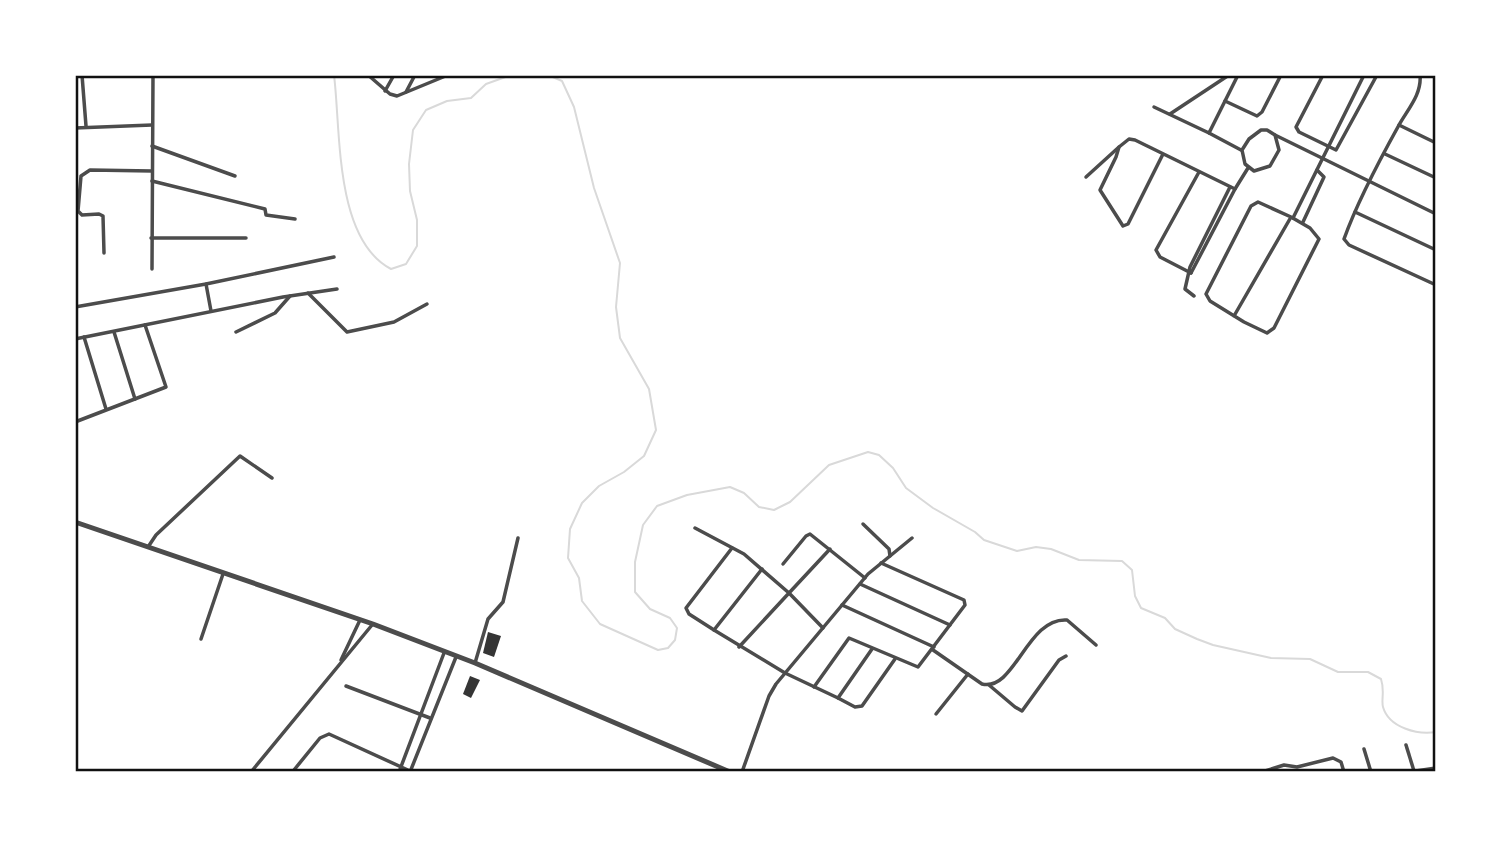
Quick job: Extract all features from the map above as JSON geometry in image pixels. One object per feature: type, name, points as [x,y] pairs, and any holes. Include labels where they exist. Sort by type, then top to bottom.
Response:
[{"type":"street","points":[[82,75],[86,126]]},
{"type":"street","points":[[152,269],[153,75]]},
{"type":"street","points":[[368,75],[385,91],[397,96],[448,75]]},
{"type":"street","points":[[374,82],[377,75]]},
{"type":"street","points":[[385,91],[394,75]]},
{"type":"street","points":[[406,92],[415,75]]},
{"type":"street","points":[[1170,114],[1229,75]]},
{"type":"street","points":[[1209,133],[1238,75]]},
{"type":"street","points":[[1225,101],[1259,115],[1281,75]]},
{"type":"street","points":[[1323,75],[1296,127],[1299,132],[1338,149],[1377,75]]},
{"type":"street","points":[[1234,316],[1292,217],[1364,75]]},
{"type":"street","points":[[1420,75],[1415,99],[1370,182],[1344,239],[1346,243],[1436,285]]},
{"type":"street","points":[[1154,107],[1242,150]]},
{"type":"street","points":[[75,128],[152,125]]},
{"type":"street","points":[[1399,125],[1436,143]]},
{"type":"street","points":[[1275,135],[1280,145],[1272,164],[1262,170],[1254,171],[1248,168],[1242,150],[1258,131],[1267,130],[1436,214]]},
{"type":"street","points":[[1086,177],[1119,147],[1132,139],[1232,188]]},
{"type":"street","points":[[152,146],[235,176]]},
{"type":"street","points":[[1119,147],[1100,190],[1124,226],[1128,224],[1163,154]]},
{"type":"street","points":[[1385,154],[1436,178]]},
{"type":"street","points":[[1194,296],[1185,289],[1189,273],[1232,188],[1248,168]]},
{"type":"street","points":[[104,253],[103,216],[82,215],[78,211],[81,176],[90,170],[152,171]]},
{"type":"street","points":[[1303,222],[1324,177],[1317,170]]},
{"type":"street","points":[[1189,273],[1160,257],[1156,250],[1199,172]]},
{"type":"street","points":[[152,180],[259,207],[265,209],[265,215],[295,219]]},
{"type":"street","points":[[1258,202],[1303,222],[1316,233],[1319,242],[1272,331],[1265,333],[1210,301],[1206,294],[1251,206],[1258,202]]},
{"type":"street","points":[[1355,212],[1436,250]]},
{"type":"street","points":[[151,238],[246,238]]},
{"type":"street","points":[[75,307],[206,284],[334,257]]},
{"type":"street","points":[[206,284],[211,311]]},
{"type":"street","points":[[75,339],[337,289]]},
{"type":"street","points":[[308,293],[347,332],[394,321],[427,304]]},
{"type":"street","points":[[236,332],[275,313],[290,296]]},
{"type":"street","points":[[76,420],[166,387],[145,325]]},
{"type":"street","points":[[114,331],[135,399]]},
{"type":"street","points":[[85,338],[107,410]]},
{"type":"street","points":[[148,547],[156,535],[240,456],[272,478]]},
{"type":"street","points":[[75,522],[373,624],[475,663],[730,772]]},
{"type":"street","points":[[863,524],[887,547],[890,556]]},
{"type":"street","points":[[695,528],[744,554],[789,593],[823,628]]},
{"type":"street","points":[[783,564],[810,534],[864,578]]},
{"type":"street","points":[[475,663],[488,619],[503,603],[518,538]]},
{"type":"street","points":[[742,772],[769,696],[785,673],[864,578],[912,538]]},
{"type":"street","points":[[732,548],[686,608],[689,614],[785,673],[855,707],[862,706],[895,659]]},
{"type":"street","points":[[739,646],[830,549]]},
{"type":"street","points":[[814,687],[848,639],[918,667],[965,605],[964,600],[881,563]]},
{"type":"street","points":[[714,630],[762,569]]},
{"type":"street","points":[[201,639],[223,574]]},
{"type":"street","points":[[860,583],[950,625]]},
{"type":"street","points":[[842,605],[933,648],[968,674],[989,685],[1022,711],[1056,664],[1066,656]]},
{"type":"street","points":[[339,665],[360,620]]},
{"type":"street","points":[[989,685],[1002,680],[1042,629],[1056,621],[1067,620],[1096,645]]},
{"type":"street","points":[[251,772],[373,624]]},
{"type":"street","points":[[838,698],[872,649]]},
{"type":"street","points":[[399,772],[444,653]]},
{"type":"street","points":[[295,771],[320,738],[329,734],[410,771],[456,657]]},
{"type":"street","points":[[936,715],[968,674]]},
{"type":"street","points":[[346,686],[430,718]]},
{"type":"street","points":[[1406,745],[1412,771],[1436,768]]},
{"type":"street","points":[[1364,749],[1371,772]]},
{"type":"street","points":[[1262,772],[1284,765],[1298,769],[1333,758],[1341,762],[1344,772]]},
{"type":"building","points":[[488,632],[501,636],[494,657],[483,653]]},
{"type":"building","points":[[470,676],[480,680],[471,698],[463,694]]},
{"type":"waterway","points":[[334,75],[340,153],[350,209],[359,234],[372,254],[391,269],[406,264],[417,246],[417,220],[410,191],[409,164],[413,130],[426,110],[447,101],[471,98],[486,84],[511,75]]},
{"type":"waterway","points":[[548,75],[562,81],[574,107],[594,188],[620,263],[616,307],[620,338],[649,389],[656,430],[644,456],[624,472],[599,486],[582,503],[570,529],[568,558],[579,578],[582,601],[600,624],[658,650],[668,648],[675,640],[677,628],[670,618],[650,609],[635,592],[635,562],[643,525],[657,506],[687,495],[730,487],[744,493],[759,507],[774,510],[790,502],[829,465],[868,452],[879,455],[893,468],[906,488],[984,540],[1017,551],[1036,547],[1051,549],[1079,560],[1122,561],[1132,570],[1135,596],[1141,608],[1165,618],[1175,629],[1213,645],[1271,658],[1310,659],[1338,672],[1368,672],[1381,679],[1383,707],[1391,720],[1413,731],[1436,732]]}]
